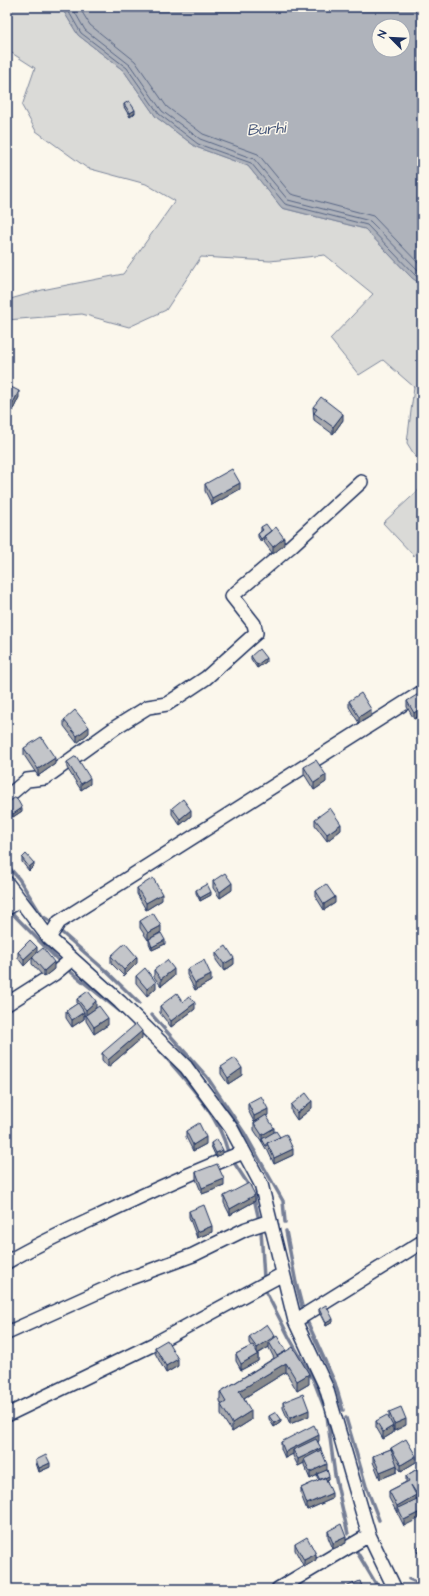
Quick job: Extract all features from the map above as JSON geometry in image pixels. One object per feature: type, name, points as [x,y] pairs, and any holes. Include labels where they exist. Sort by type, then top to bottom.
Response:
[{"type":"street","points":[[7,797],[27,780],[45,778],[116,727],[148,707],[167,704],[206,678],[256,633],[254,624],[232,596],[290,547],[360,482]]},
{"type":"street","points":[[49,938],[59,922],[422,692]]},
{"type":"street","points":[[7,883],[49,938],[120,1002],[186,1067],[231,1128],[261,1184],[295,1321],[326,1387],[369,1535],[395,1589]]},
{"type":"street","points":[[7,908],[20,901]]},
{"type":"street","points":[[7,1004],[54,974],[72,959]]},
{"type":"street","points":[[7,1262],[29,1249],[202,1168],[244,1152]]},
{"type":"street","points":[[7,1333],[125,1280],[193,1255],[246,1229],[270,1221]]},
{"type":"street","points":[[295,1321],[422,1242]]},
{"type":"street","points":[[7,1415],[154,1344],[283,1274]]},
{"type":"street","points":[[278,1589],[369,1535]]},
{"type":"shaded area","points":[[7,7],[61,7],[78,35],[124,71],[156,117],[196,147],[248,166],[282,208],[365,229],[412,278],[422,285],[422,467],[407,443],[414,387],[383,360],[359,375],[330,339],[373,294],[325,255],[270,261],[201,257],[166,310],[129,327],[82,314],[7,320],[7,300],[42,290],[123,274],[175,201],[146,184],[87,168],[36,131],[22,106],[35,68],[7,50]]},
{"type":"shaded area","points":[[422,487],[422,542],[414,556],[383,523]]},
{"type":"water","name":"Burhi","points":[[61,7],[422,7],[422,285],[412,278],[365,229],[282,208],[248,166],[196,147],[156,117],[124,71],[78,35]]},
{"type":"building","points":[[129,101],[135,110],[130,113],[124,104]]},
{"type":"building","points":[[7,385],[19,391],[8,413],[7,412]]},
{"type":"building","points":[[321,397],[343,414],[333,427],[314,413],[317,409],[313,407]]},
{"type":"building","points":[[232,469],[240,483],[212,498],[205,484]]},
{"type":"building","points":[[266,524],[271,531],[261,539],[258,534],[263,530],[261,527]]},
{"type":"building","points":[[276,527],[284,538],[273,547],[264,536]]},
{"type":"building","points":[[259,649],[266,658],[257,665],[251,656]]},
{"type":"building","points":[[361,693],[371,709],[359,717],[349,701]]},
{"type":"building","points":[[420,693],[422,696],[422,717],[418,710],[414,713],[407,701]]},
{"type":"building","points":[[75,710],[89,727],[77,736],[64,720]]},
{"type":"building","points":[[41,737],[55,758],[38,769],[24,748]]},
{"type":"building","points":[[76,756],[90,778],[81,784],[67,762]]},
{"type":"building","points":[[316,760],[326,775],[314,783],[304,767]]},
{"type":"building","points":[[16,797],[22,808],[13,814],[7,803]]},
{"type":"building","points":[[183,799],[191,810],[180,819],[172,808]]},
{"type":"building","points":[[7,807],[10,811],[7,814]]},
{"type":"building","points":[[330,808],[341,824],[327,834],[315,819]]},
{"type":"building","points":[[26,854],[34,863],[29,867],[22,858]]},
{"type":"building","points":[[225,873],[232,883],[220,892],[213,881]]},
{"type":"building","points":[[153,878],[162,894],[146,903],[137,888]]},
{"type":"building","points":[[207,884],[211,892],[200,898],[196,890]]},
{"type":"building","points":[[326,884],[335,897],[324,904],[316,891]]},
{"type":"building","points":[[153,913],[161,926],[148,933],[140,921]]},
{"type":"building","points":[[161,933],[165,940],[152,947],[149,939]]},
{"type":"building","points":[[30,940],[37,947],[24,959],[18,952]]},
{"type":"building","points":[[125,943],[137,957],[124,970],[111,956]]},
{"type":"building","points":[[226,946],[234,958],[224,964],[216,953]]},
{"type":"building","points":[[43,948],[54,962],[44,971],[32,957]]},
{"type":"building","points":[[167,960],[174,969],[161,979],[154,970]]},
{"type":"building","points":[[204,960],[211,975],[195,983],[187,969]]},
{"type":"building","points":[[145,968],[156,982],[147,989],[136,976]]},
{"type":"building","points":[[88,991],[96,1001],[86,1010],[77,999]]},
{"type":"building","points":[[177,993],[183,1002],[190,996],[195,1003],[171,1021],[160,1006]]},
{"type":"building","points":[[78,1003],[84,1012],[72,1020],[66,1011]]},
{"type":"building","points":[[99,1006],[108,1018],[94,1027],[86,1015]]},
{"type":"building","points":[[136,1024],[142,1031],[108,1060],[102,1053]]},
{"type":"building","points":[[235,1058],[242,1068],[228,1078],[221,1067]]},
{"type":"building","points":[[306,1093],[312,1101],[297,1113],[291,1105]]},
{"type":"building","points":[[261,1096],[268,1109],[254,1116],[248,1103]]},
{"type":"building","points":[[266,1115],[274,1128],[262,1135],[254,1123]]},
{"type":"building","points":[[199,1123],[206,1137],[193,1145],[186,1131]]},
{"type":"building","points":[[276,1131],[280,1137],[267,1143],[266,1146],[262,1139]]},
{"type":"building","points":[[286,1134],[293,1149],[274,1158],[267,1143]]},
{"type":"building","points":[[217,1139],[223,1150],[216,1153],[211,1143]]},
{"type":"building","points":[[217,1164],[224,1179],[202,1188],[196,1172]]},
{"type":"building","points":[[249,1183],[255,1195],[230,1209],[224,1196]]},
{"type":"building","points":[[204,1205],[212,1226],[197,1232],[189,1211]]},
{"type":"building","points":[[326,1305],[333,1319],[326,1323],[319,1309]]},
{"type":"building","points":[[267,1324],[275,1336],[257,1348],[249,1337]]},
{"type":"building","points":[[277,1336],[286,1351],[277,1356],[269,1342]]},
{"type":"building","points":[[167,1340],[178,1359],[166,1366],[155,1347]]},
{"type":"building","points":[[253,1345],[258,1354],[241,1364],[236,1354]]},
{"type":"building","points":[[293,1347],[309,1374],[297,1381],[286,1363],[239,1391],[251,1411],[232,1423],[221,1405],[226,1402],[220,1392]]},
{"type":"building","points":[[303,1394],[309,1410],[290,1418],[283,1402]]},
{"type":"building","points":[[401,1407],[406,1419],[394,1424],[389,1412]]},
{"type":"building","points":[[276,1412],[281,1419],[274,1423],[269,1416]]},
{"type":"building","points":[[387,1415],[393,1426],[383,1432],[376,1421]]},
{"type":"building","points":[[314,1425],[319,1435],[285,1452],[281,1442]]},
{"type":"building","points":[[316,1439],[321,1448],[298,1459],[293,1450]]},
{"type":"building","points":[[406,1439],[416,1456],[401,1465],[391,1448]]},
{"type":"building","points":[[391,1449],[397,1465],[380,1472],[373,1456]]},
{"type":"building","points":[[321,1450],[327,1464],[310,1472],[304,1459]]},
{"type":"building","points":[[46,1455],[50,1463],[39,1468],[36,1460]]},
{"type":"building","points":[[417,1469],[422,1476],[422,1491],[417,1494],[411,1485],[416,1495],[397,1506],[389,1491],[409,1481],[406,1476]]},
{"type":"building","points":[[327,1470],[329,1476],[320,1480],[317,1474]]},
{"type":"building","points":[[325,1477],[332,1493],[307,1504],[301,1488]]},
{"type":"building","points":[[417,1499],[422,1511],[404,1520],[398,1508]]},
{"type":"building","points":[[341,1524],[346,1537],[333,1543],[328,1531]]},
{"type":"building","points":[[307,1537],[316,1554],[304,1560],[295,1544]]},
{"type":"building","points":[[422,1544],[422,1554],[417,1548]]},
{"type":"building","points":[[360,1581],[363,1589],[343,1589],[343,1588]]},
{"type":"building","points":[[422,1583],[422,1589],[414,1589],[414,1588]]},
{"type":"waterway","points":[[7,865],[19,879],[42,916],[53,923]]},
{"type":"waterway","points":[[11,912],[59,961]]},
{"type":"waterway","points":[[60,931],[107,972],[139,1003]]},
{"type":"waterway","points":[[67,969],[127,1017]]},
{"type":"waterway","points":[[152,1015],[207,1077],[245,1134],[283,1201],[285,1222]]},
{"type":"waterway","points":[[157,1047],[208,1109],[223,1137],[228,1152]]},
{"type":"waterway","points":[[233,1161],[250,1187]]},
{"type":"waterway","points":[[254,1198],[259,1220]]},
{"type":"waterway","points":[[261,1230],[264,1278]]},
{"type":"waterway","points":[[286,1231],[303,1310]]},
{"type":"waterway","points":[[265,1290],[290,1339],[314,1381],[324,1407]]},
{"type":"waterway","points":[[307,1321],[335,1383],[343,1410]]},
{"type":"waterway","points":[[327,1416],[335,1475],[348,1534]]},
{"type":"waterway","points":[[346,1418],[366,1486],[379,1520]]},
{"type":"waterway","points":[[357,1552],[379,1589]]},
{"type":"waterway","points":[[409,1579],[422,1585]]}]
